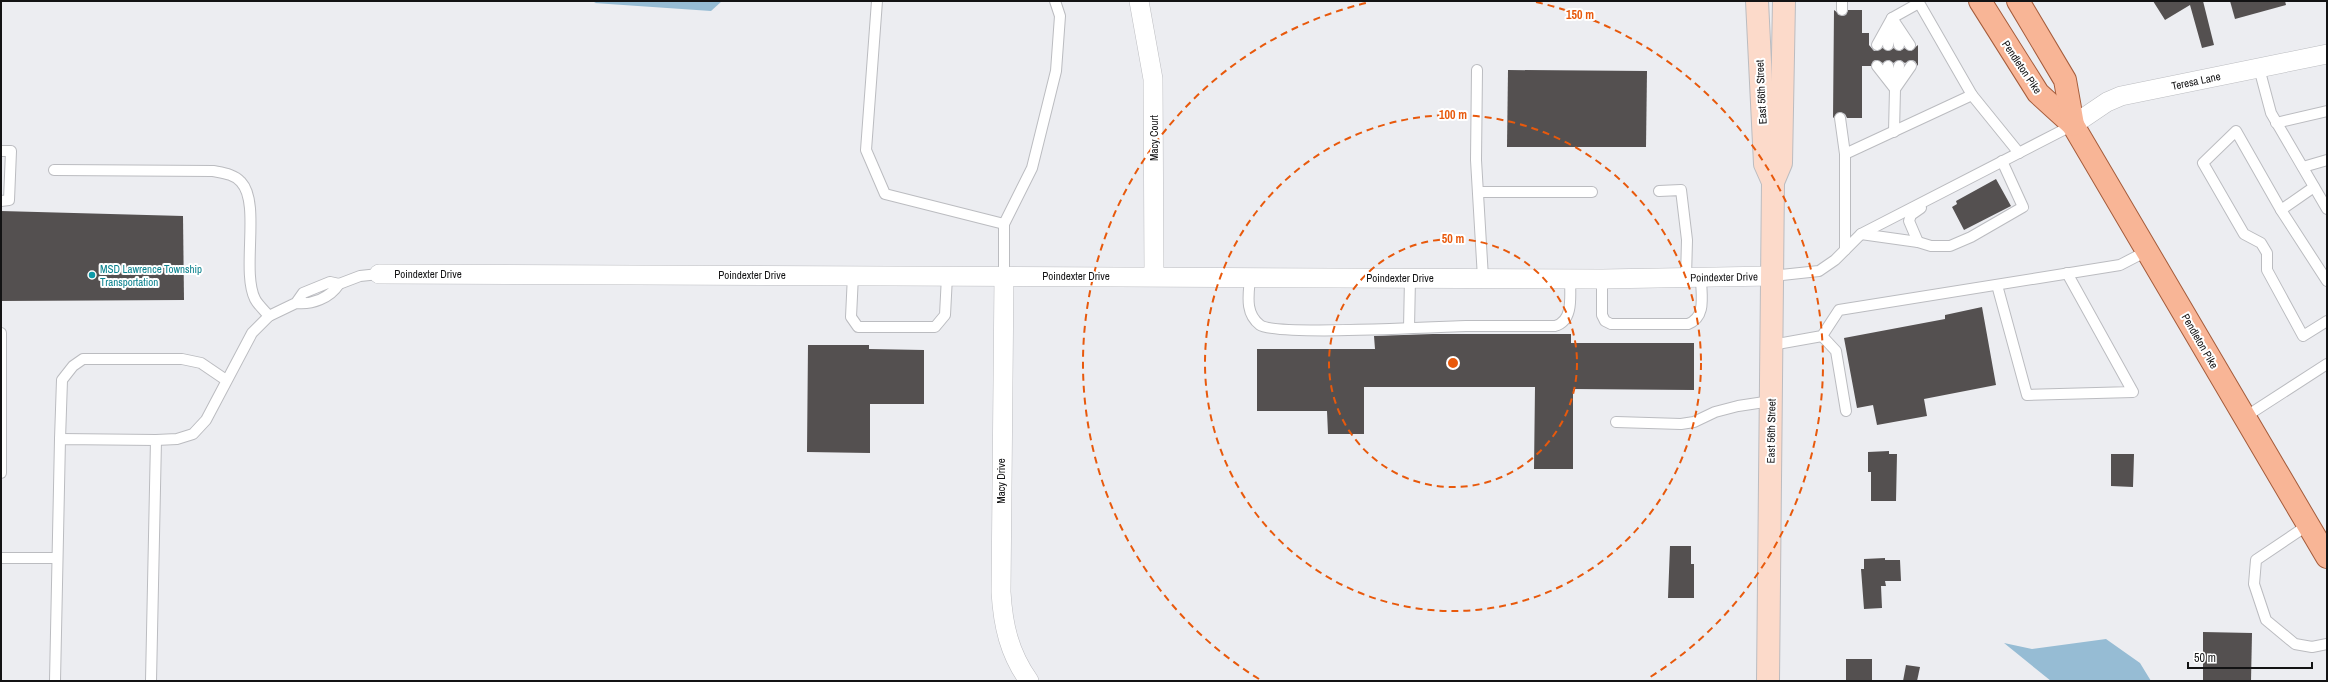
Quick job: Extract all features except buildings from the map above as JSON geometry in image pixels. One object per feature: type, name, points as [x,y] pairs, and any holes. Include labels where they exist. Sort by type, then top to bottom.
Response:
[{"type":"main road","name":"East 56th Street","points":[[1757,1],[1765,164],[1773,182]]},
{"type":"main road","name":"East 56th Street","points":[[1768,681],[1773,182],[1781,163],[1784,1]]},
{"type":"main road","name":"Pendleton Pike","points":[[1980,1],[2038,93],[2073,125],[2327,557]]},
{"type":"main road","name":"Pendleton Pike","points":[[2018,1],[2065,80],[2073,125]]},
{"type":"street","name":"Macy Court","points":[[1139,1],[1153,79],[1154,276]]},
{"type":"street","name":"Teresa Lane","points":[[2073,125],[2114,98],[2327,54]]},
{"type":"street","name":"Poindexter Drive","points":[[379,274],[1154,276],[1570,279],[1772,276]]},
{"type":"street","name":"Macy Drive","points":[[1004,276],[1001,592],[1003,624],[1021,670],[1029,681]]},
{"type":"lane","points":[[877,1],[866,150],[885,194],[1004,224]]},
{"type":"lane","points":[[1004,276],[1004,224],[1032,168],[1056,71],[1060,16],[1055,1]]},
{"type":"lane","points":[[1877,45],[1892,18],[1919,2],[1972,95],[2018,152]]},
{"type":"lane","points":[[1888,45],[1892,18]]},
{"type":"lane","points":[[1892,18],[1900,45]]},
{"type":"lane","points":[[1892,18],[1910,45]]},
{"type":"lane","points":[[1876,66],[1895,88]]},
{"type":"lane","points":[[1888,66],[1895,88]]},
{"type":"lane","points":[[1894,132],[1895,88],[1899,66]]},
{"type":"lane","points":[[1895,88],[1911,66]]},
{"type":"lane","points":[[2259,68],[2271,113],[2327,209]]},
{"type":"lane","points":[[1477,70],[1478,192],[1483,278]]},
{"type":"lane","points":[[1845,154],[1972,95]]},
{"type":"lane","points":[[2276,123],[2327,112]]},
{"type":"lane","points":[[1840,118],[1845,154],[1845,250]]},
{"type":"lane","points":[[1772,276],[1819,271],[1835,260],[1861,234],[2073,125]]},
{"type":"lane","points":[[2327,282],[2281,210],[2236,131],[2203,162],[2244,234],[2261,243],[2268,253],[2267,270],[2303,336],[2327,321]]},
{"type":"lane","points":[[1,151],[11,151],[9,200],[1,201]]},
{"type":"lane","points":[[2302,167],[2327,160]]},
{"type":"lane","points":[[1861,234],[1918,242],[1931,246],[1950,246],[1971,237],[2023,207],[1998,163]]},
{"type":"lane","points":[[1918,242],[1910,226],[1911,216],[1925,205],[1985,177],[1998,163]]},
{"type":"lane","points":[[54,170],[213,171],[230,174],[241,182],[248,196],[251,277],[255,299],[269,316]]},
{"type":"lane","points":[[2281,210],[2314,187]]},
{"type":"lane","points":[[1602,279],[1602,315],[1605,321],[1612,324],[1688,324],[1696,321],[1700,315],[1687,240],[1681,190],[1659,191]]},
{"type":"lane","points":[[1478,192],[1592,192]]},
{"type":"lane","points":[[1772,346],[1822,336],[1839,310],[2120,265],[2147,250]]},
{"type":"lane","points":[[1997,285],[2027,395],[2132,392],[2067,273]]},
{"type":"lane","points":[[60,439],[156,440],[177,439],[193,434],[206,420],[252,333],[269,316],[296,303],[307,305],[333,293],[339,284],[360,276],[379,274]]},
{"type":"lane","points":[[852,275],[851,317],[858,327],[935,328],[945,315],[947,276]]},
{"type":"lane","points":[[1250,277],[1250,314],[1260,325],[1275,329],[1409,328],[1562,324],[1567,317],[1570,279]]},
{"type":"lane","points":[[1409,328],[1410,278]]},
{"type":"lane","points":[[1,333],[1,473]]},
{"type":"lane","points":[[1822,336],[1836,351],[1846,411]]},
{"type":"lane","points":[[55,681],[62,380],[73,366],[83,359],[182,359],[201,362],[226,380]]},
{"type":"lane","points":[[2244,417],[2327,364]]},
{"type":"lane","points":[[1616,422],[1681,424],[1694,422],[1716,412],[1738,406],[1771,400]]},
{"type":"lane","points":[[151,681],[156,440]]},
{"type":"lane","points":[[2308,524],[2256,560],[2254,584],[2266,620],[2295,644],[2312,648],[2327,644]]},
{"type":"lane","points":[[1,558],[57,558]]},
{"type":"water","points":[[598,1],[722,1],[711,11],[594,3]]},
{"type":"water","points":[[2106,639],[2140,663],[2151,681],[2051,681],[2004,643],[2032,649]]},
{"type":"place","name":"MSD Lawrence Township Transportation","points":[[92,275]]}]
